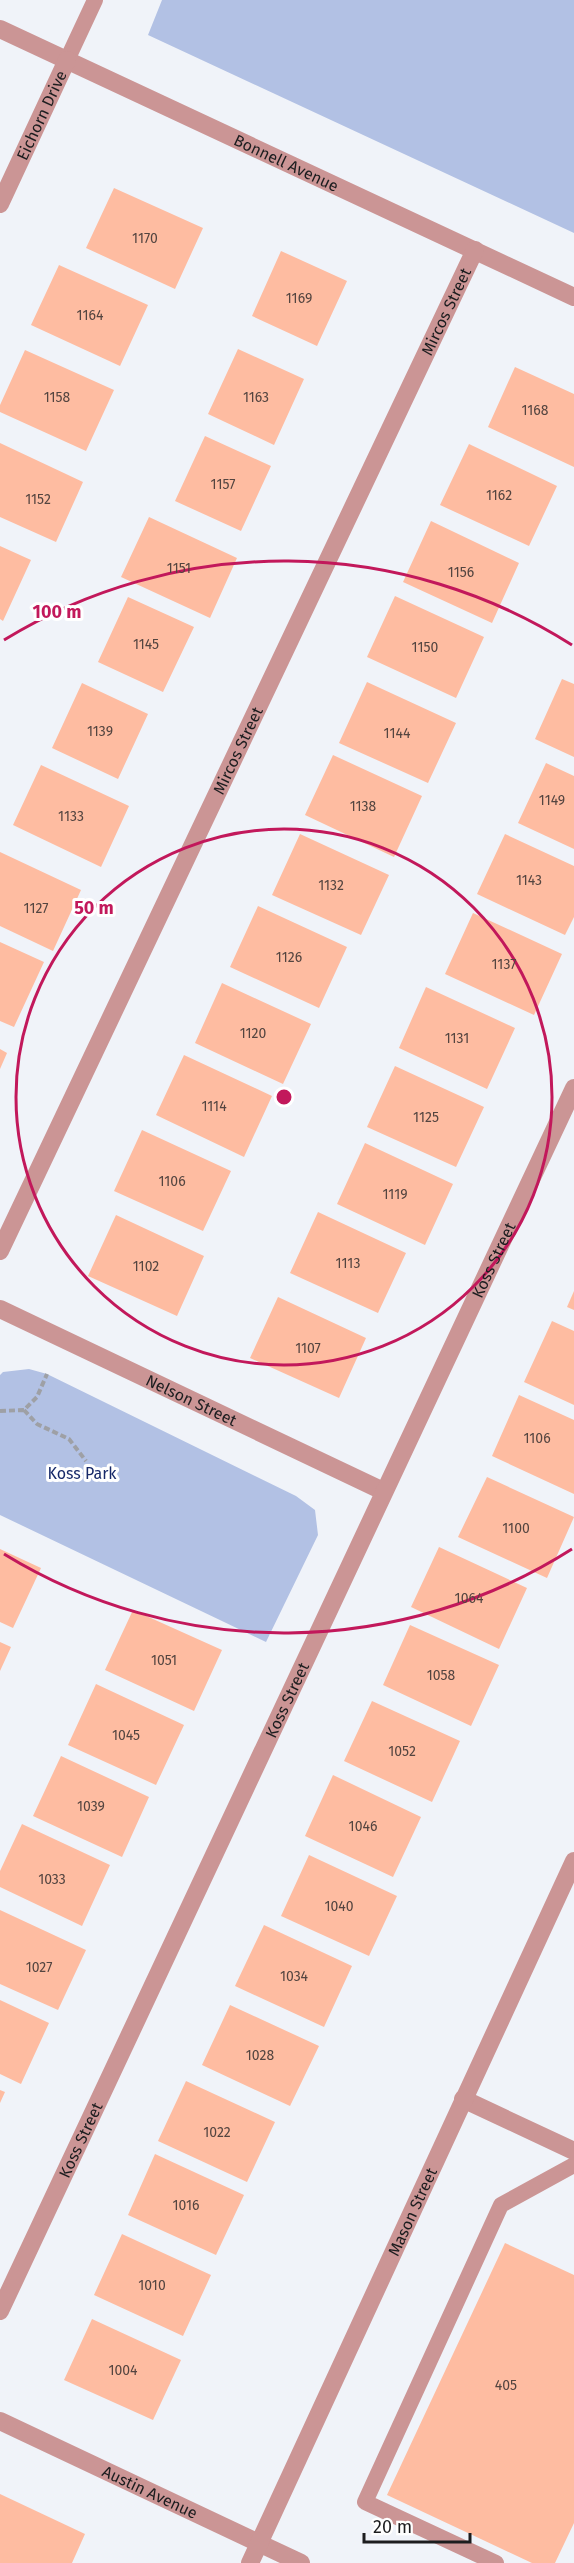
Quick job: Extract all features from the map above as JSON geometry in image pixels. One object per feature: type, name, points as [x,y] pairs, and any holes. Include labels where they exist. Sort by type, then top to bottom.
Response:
[{"type":"street","name":"Bonnell Avenue","points":[[0,29],[574,297]]},
{"type":"street","name":"Eichorn Drive","points":[[0,204],[68,60]]},
{"type":"street","name":"Mircos Street","points":[[0,1251],[475,250]]},
{"type":"street","name":"Koss Street","points":[[0,2311],[574,1088]]},
{"type":"street","name":"Nelson Street","points":[[0,1309],[383,1491]]},
{"type":"street","name":"Mason Street","points":[[249,2563],[574,1861]]},
{"type":"street","points":[[464,2099],[574,2151]]},
{"type":"street","name":"Austin Avenue","points":[[0,2421],[301,2563]]},
{"type":"lane","points":[[68,60],[95,0]]},
{"type":"lane","points":[[496,2563],[365,2502],[501,2205],[574,2166]]},
{"type":"path","points":[[0,1410],[24,1410],[37,1397],[47,1374]]},
{"type":"path","points":[[24,1410],[37,1424],[69,1439],[86,1461]]},
{"type":"green space","points":[[162,0],[574,0],[574,233],[148,35]]},
{"type":"green space","name":"Koss Park","points":[[29,1369],[47,1374],[296,1496],[315,1510],[318,1535],[266,1642],[0,1515],[0,1375],[3,1372]]},
{"type":"building","points":[[114,188],[203,228],[175,289],[86,248]]},
{"type":"building","points":[[281,251],[347,281],[317,346],[252,316]]},
{"type":"building","points":[[59,265],[148,305],[120,366],[31,325]]},
{"type":"building","points":[[238,349],[304,379],[274,445],[208,414]]},
{"type":"building","points":[[25,350],[114,390],[86,451],[0,412],[0,405]]},
{"type":"building","points":[[515,367],[574,394],[574,467],[488,427]]},
{"type":"building","points":[[205,436],[271,466],[241,531],[175,501]]},
{"type":"building","points":[[0,443],[83,482],[56,542],[0,517]]},
{"type":"building","points":[[469,444],[557,486],[529,546],[440,505]]},
{"type":"building","points":[[149,517],[237,558],[210,618],[121,577]]},
{"type":"building","points":[[431,521],[519,563],[492,623],[403,582]]},
{"type":"building","points":[[0,546],[31,560],[3,621],[0,619]]},
{"type":"building","points":[[395,596],[484,637],[456,698],[367,657]]},
{"type":"building","points":[[128,597],[194,627],[163,692],[98,662]]},
{"type":"building","points":[[562,679],[574,684],[574,757],[535,739]]},
{"type":"building","points":[[367,682],[456,723],[428,783],[339,743]]},
{"type":"building","points":[[82,683],[148,714],[118,779],[52,748]]},
{"type":"building","points":[[333,755],[422,796],[394,857],[305,815]]},
{"type":"building","points":[[546,763],[574,776],[574,849],[518,823]]},
{"type":"building","points":[[41,765],[129,806],[101,867],[13,825]]},
{"type":"building","points":[[300,834],[389,875],[361,935],[272,895]]},
{"type":"building","points":[[505,834],[574,866],[574,917],[565,935],[477,894]]},
{"type":"building","points":[[0,852],[81,890],[53,951],[0,926]]},
{"type":"building","points":[[258,906],[347,947],[319,1008],[230,967]]},
{"type":"building","points":[[473,913],[562,954],[534,1015],[445,974]]},
{"type":"building","points":[[0,942],[44,962],[14,1027],[0,1021]]},
{"type":"building","points":[[222,983],[311,1024],[283,1084],[195,1043]]},
{"type":"building","points":[[426,987],[515,1028],[487,1089],[399,1048]]},
{"type":"building","points":[[0,1049],[7,1053],[0,1069]]},
{"type":"building","points":[[184,1055],[272,1096],[244,1157],[156,1115]]},
{"type":"building","points":[[395,1066],[484,1107],[456,1167],[367,1127]]},
{"type":"building","points":[[142,1130],[231,1171],[203,1231],[114,1191]]},
{"type":"building","points":[[365,1143],[453,1184],[425,1245],[337,1204]]},
{"type":"building","points":[[318,1212],[406,1253],[378,1313],[290,1273]]},
{"type":"building","points":[[116,1215],[204,1256],[177,1316],[88,1276]]},
{"type":"building","points":[[574,1291],[574,1310],[567,1307]]},
{"type":"building","points":[[278,1297],[366,1338],[339,1398],[250,1358]]},
{"type":"building","points":[[552,1321],[574,1331],[574,1405],[524,1382]]},
{"type":"building","points":[[519,1395],[574,1420],[574,1494],[492,1456]]},
{"type":"building","points":[[487,1477],[574,1517],[547,1578],[458,1537]]},
{"type":"building","points":[[439,1547],[527,1588],[499,1649],[411,1607]]},
{"type":"building","points":[[0,1549],[41,1568],[13,1628],[0,1622]]},
{"type":"building","points":[[133,1610],[222,1650],[194,1711],[105,1670]]},
{"type":"building","points":[[410,1625],[499,1665],[471,1726],[383,1685]]},
{"type":"building","points":[[0,1642],[11,1647],[0,1671]]},
{"type":"building","points":[[96,1684],[184,1725],[156,1785],[68,1745]]},
{"type":"building","points":[[372,1701],[460,1741],[432,1802],[344,1761]]},
{"type":"building","points":[[61,1756],[149,1797],[122,1857],[33,1816]]},
{"type":"building","points":[[333,1775],[421,1817],[393,1877],[305,1836]]},
{"type":"building","points":[[22,1824],[110,1865],[82,1926],[0,1887],[0,1871]]},
{"type":"building","points":[[309,1855],[397,1896],[369,1956],[281,1916]]},
{"type":"building","points":[[0,1910],[86,1950],[58,2010],[0,1984]]},
{"type":"building","points":[[264,1925],[352,1966],[324,2027],[235,1986]]},
{"type":"building","points":[[0,2000],[49,2023],[21,2084],[0,2074]]},
{"type":"building","points":[[230,2005],[319,2046],[290,2106],[202,2065]]},
{"type":"building","points":[[186,2081],[275,2122],[247,2182],[158,2141]]},
{"type":"building","points":[[0,2090],[5,2092],[0,2103]]},
{"type":"building","points":[[155,2154],[244,2195],[216,2255],[128,2215]]},
{"type":"building","points":[[122,2234],[211,2275],[183,2336],[94,2295]]},
{"type":"building","points":[[505,2243],[574,2275],[574,2523],[555,2563],[532,2563],[387,2495]]},
{"type":"building","points":[[92,2319],[181,2360],[153,2420],[64,2380]]},
{"type":"building","points":[[0,2494],[85,2534],[72,2563],[0,2563]]}]
